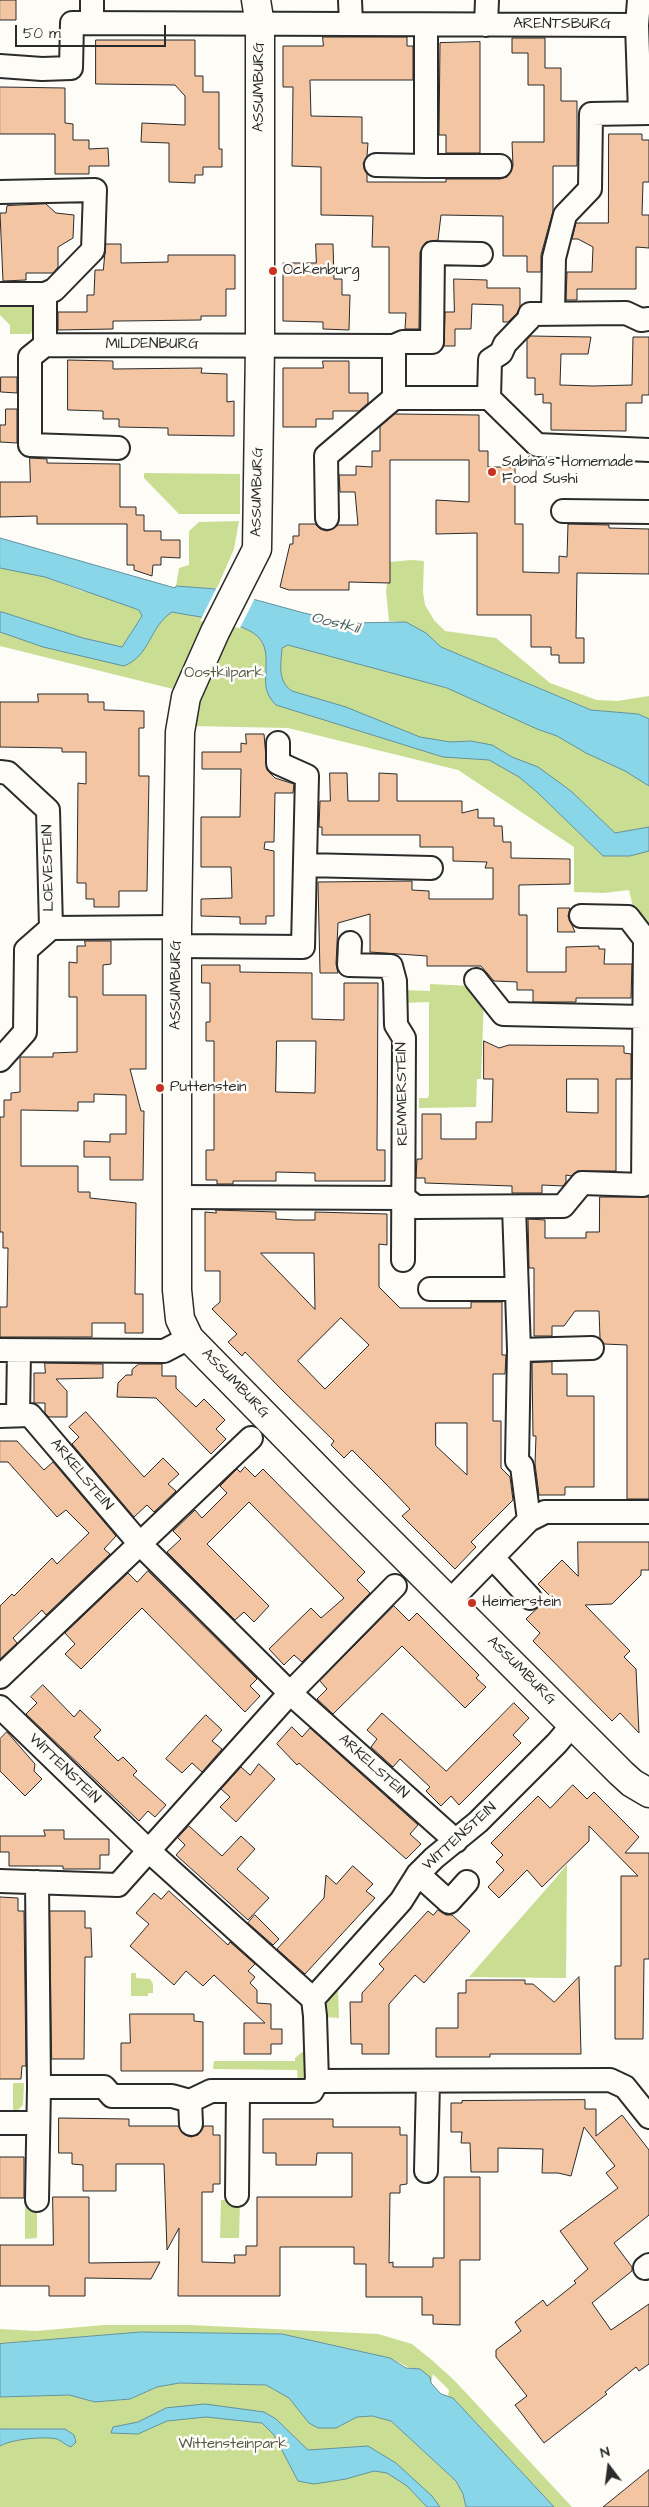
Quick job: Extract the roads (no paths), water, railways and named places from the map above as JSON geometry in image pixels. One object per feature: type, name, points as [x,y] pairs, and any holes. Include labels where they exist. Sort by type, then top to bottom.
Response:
[{"type":"street","points":[[92,0],[92,23]]},
{"type":"street","points":[[350,0],[351,24]]},
{"type":"street","points":[[486,26],[487,0]]},
{"type":"street","points":[[553,313],[554,258],[565,215],[590,189],[591,114],[644,113],[637,25],[639,0]]},
{"type":"street","name":"ARENTSBURG","points":[[0,66],[42,69],[71,68],[72,23],[258,12],[351,24],[486,26],[637,25]]},
{"type":"street","name":"ASSUMBURG","points":[[258,12],[260,345],[257,548],[215,632],[186,697],[181,721],[177,1197],[178,1305],[180,1319],[189,1338],[632,1783],[649,1793]]},
{"type":"street","points":[[426,25],[426,166]]},
{"type":"street","points":[[376,165],[500,166]]},
{"type":"street","points":[[0,192],[104,190],[93,250],[49,292],[0,294]]},
{"type":"street","points":[[260,345],[394,346],[403,342],[432,342],[433,253],[481,254]]},
{"type":"street","points":[[49,292],[45,345],[30,357],[30,445],[118,448]]},
{"type":"street","points":[[489,398],[490,360],[501,353],[505,344],[530,319],[530,314],[626,313],[641,320],[649,319]]},
{"type":"street","name":"MILDENBURG","points":[[45,345],[260,345]]},
{"type":"street","points":[[394,346],[394,398]]},
{"type":"street","points":[[327,518],[326,456],[394,398],[489,398],[537,445],[649,450]]},
{"type":"street","points":[[564,511],[649,512]]},
{"type":"street","points":[[178,936],[303,947],[307,776],[278,763],[278,742]]},
{"type":"street","name":"LOEVESTEIN","points":[[0,772],[8,773],[48,810],[51,928]]},
{"type":"street","points":[[305,865],[431,868]]},
{"type":"street","points":[[177,1197],[404,1198],[416,1206],[563,1206],[582,1184],[643,1185],[646,1103],[645,938],[628,911],[581,916]]},
{"type":"street","name":"LOEVESTEIN","points":[[0,1060],[25,1032],[26,950],[51,928],[178,936]]},
{"type":"street","name":"REMMERSTEIN","points":[[350,943],[350,965],[391,966],[395,981],[396,1025],[404,1038],[403,1260]]},
{"type":"street","points":[[476,980],[503,1014],[644,1017]]},
{"type":"street","points":[[514,1207],[519,1350],[517,1461],[522,1466],[529,1520]]},
{"type":"street","points":[[430,1288],[517,1289]]},
{"type":"street","name":"ARKELSTEIN","points":[[189,1338],[164,1351],[10,1350],[9,1416],[30,1416],[140,1544],[290,1694],[456,1841]]},
{"type":"street","points":[[519,1350],[592,1348]]},
{"type":"street","points":[[0,1677],[251,1438]]},
{"type":"street","points":[[450,1601],[529,1520],[546,1512],[649,1512]]},
{"type":"street","points":[[493,1558],[530,1598]]},
{"type":"street","points":[[0,1881],[118,1885],[290,1694],[395,1586]]},
{"type":"street","name":"WITTENSTEIN","points":[[0,1708],[149,1851],[312,1999],[401,1900],[418,1874],[524,1777],[573,1724]]},
{"type":"street","points":[[418,1874],[449,1902],[467,1882]]},
{"type":"street","points":[[37,1882],[39,2087],[37,2200]]},
{"type":"street","points":[[39,2087],[104,2087],[112,2096],[172,2096],[190,2101],[211,2091],[312,2090],[317,2080],[315,2016],[312,1999]]},
{"type":"street","points":[[317,2080],[615,2081],[625,2087],[649,2117]]},
{"type":"street","points":[[426,2172],[428,2081]]},
{"type":"street","points":[[237,2195],[238,2090]]},
{"type":"street","points":[[190,2101],[191,2124]]},
{"type":"street","points":[[0,2122],[38,2123]]},
{"type":"water","name":"Oostkil","points":[[0,538],[175,588],[176,586],[216,589],[348,623],[406,622],[426,633],[441,647],[591,710],[638,714],[649,719],[649,786],[625,771],[586,753],[557,736],[537,729],[447,688],[288,645],[282,648],[282,677],[287,687],[292,691],[346,707],[420,737],[450,742],[471,741],[492,745],[512,757],[538,767],[571,791],[615,833],[649,827],[649,851],[630,856],[603,856],[537,792],[519,777],[489,760],[443,757],[276,705],[266,689],[266,657],[263,644],[257,636],[236,625],[172,612],[164,618],[140,655],[124,666],[43,647],[0,632],[0,612],[2,612],[83,638],[122,647],[142,616],[139,610],[45,577],[0,568]]},
{"type":"water","points":[[141,2332],[282,2334],[390,2358],[406,2368],[420,2369],[430,2377],[431,2383],[441,2394],[453,2398],[554,2507],[466,2507],[463,2494],[456,2481],[391,2421],[372,2416],[357,2417],[336,2428],[318,2428],[309,2423],[289,2398],[266,2385],[179,2383],[157,2387],[130,2399],[95,2402],[69,2395],[0,2397],[0,2344]]},
{"type":"water","points":[[205,2404],[264,2412],[276,2419],[308,2450],[368,2446],[396,2463],[432,2496],[440,2507],[427,2507],[407,2486],[387,2473],[374,2471],[346,2479],[314,2484],[298,2481],[274,2435],[262,2423],[206,2417],[167,2421],[138,2434],[111,2433],[113,2427],[138,2422],[166,2408]]},
{"type":"water","points":[[0,2429],[65,2429],[74,2435],[76,2442],[71,2447],[57,2439],[36,2438],[19,2440],[0,2446]]},
{"type":"place","name":"Ockenburg","points":[[273,271]]},
{"type":"place","name":"Sabina's Homemade Food Sushi","points":[[492,472]]},
{"type":"place","name":"Puttenstein","points":[[160,1088]]},
{"type":"place","name":"Heimerstein","points":[[472,1603]]},
{"type":"park label","name":"Oostkilpark","points":[[224,674]]},
{"type":"park label","name":"Wittensteinpark","points":[[233,2445]]}]
